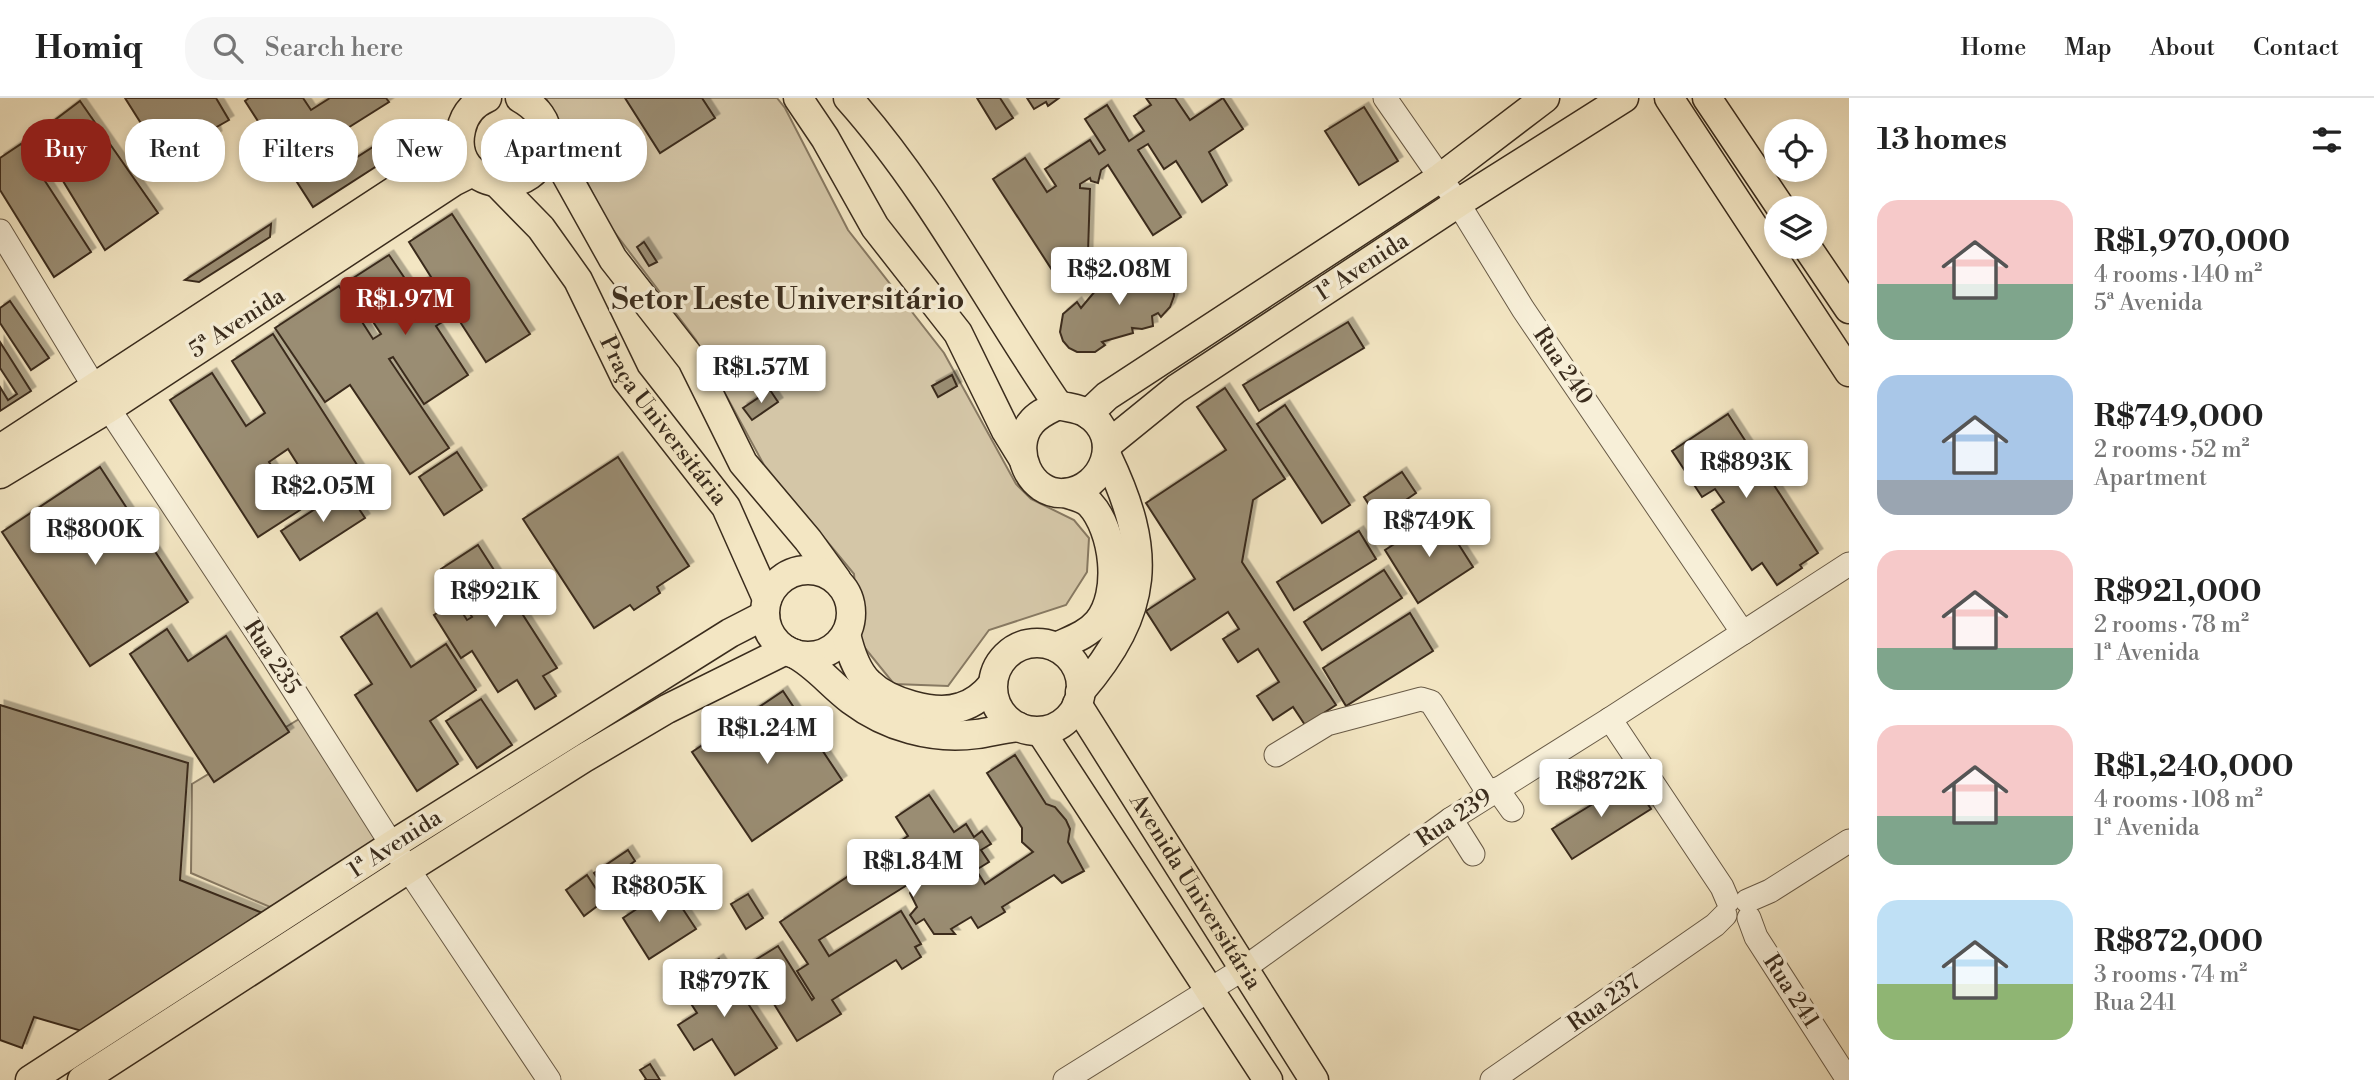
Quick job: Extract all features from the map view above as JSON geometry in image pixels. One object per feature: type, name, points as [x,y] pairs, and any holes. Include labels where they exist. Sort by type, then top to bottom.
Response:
[{"type":"main road","name":"Praça Universitária","points":[[449,98],[473,160],[541,228],[578,280],[626,379],[726,507],[766,607]]},
{"type":"main road","points":[[473,160],[462,122],[469,111],[487,98]]},
{"type":"main road","name":"Praça Universitária","points":[[520,98],[538,112],[541,119]]},
{"type":"main road","points":[[798,98],[825,138],[875,227],[958,333],[1025,467],[1039,484],[1087,501],[1100,517],[1110,540],[1112,577],[1109,602],[1099,620],[1084,634],[1056,647]]},
{"type":"main road","points":[[848,98],[905,168],[938,216],[1013,340],[1058,405]]},
{"type":"main road","name":"1ª Avenida","points":[[1088,414],[1107,396],[1440,178],[1545,98]]},
{"type":"main road","name":"1ª Avenida","points":[[1107,451],[1176,389],[1624,98]]},
{"type":"main road","points":[[1669,98],[1849,372]]},
{"type":"main road","points":[[1707,98],[1773,196]]},
{"type":"main road","name":"5ª Avenida","points":[[0,474],[102,398],[441,189],[473,160],[481,165]]},
{"type":"main road","name":"Praça Universitária","points":[[570,182],[613,259],[692,360],[743,463],[837,580]]},
{"type":"main road","points":[[1815,259],[1849,309]]},
{"type":"main road","points":[[1174,354],[1191,379]]},
{"type":"main road","name":"5ª Avenida","points":[[0,449],[102,398]]},
{"type":"main road","points":[[786,650],[813,656],[838,645],[846,634],[851,620],[851,606],[846,592],[837,580],[818,571],[797,570],[779,582],[766,607],[768,628],[775,640],[786,650],[807,660],[835,688],[866,711],[898,727],[960,735],[1030,729],[1063,722],[1105,663],[1129,619],[1139,567],[1134,528],[1107,451],[1104,434],[1088,414],[1058,405],[1039,415],[1030,423],[1024,434],[1022,457]]},
{"type":"main road","points":[[1065,493],[1085,487],[1097,477],[1107,451]]},
{"type":"main road","name":"1ª Avenida","points":[[46,1076],[392,845],[730,633],[766,607]]},
{"type":"main road","points":[[846,634],[850,652],[867,682],[914,708],[956,709],[982,696],[992,685]]},
{"type":"main road","points":[[1030,729],[1008,720],[999,710],[994,698],[992,685],[996,671],[1003,658],[1014,649],[1028,643],[1042,643],[1056,647],[1067,655],[1080,678],[1079,698]]},
{"type":"main road","name":"1ª Avenida","points":[[82,1080],[408,869],[667,709],[786,650]]},
{"type":"main road","name":"Avenida Universitária","points":[[1079,698],[1243,969],[1314,1080]]},
{"type":"main road","name":"Avenida Universitária","points":[[1030,729],[1209,989],[1268,1080]]},
{"type":"street","name":"Rua 240","points":[[1385,98],[1458,204],[1523,309],[1743,633]]},
{"type":"street","name":"Rua 235","points":[[0,231],[102,398],[392,845],[549,1080]]},
{"type":"street","name":"Rua 239","points":[[1065,1080],[1243,969],[1451,819],[1849,564]]},
{"type":"street","points":[[1276,755],[1327,724],[1421,699],[1431,702],[1493,792],[1512,810]]},
{"type":"street","name":"Rua 241","points":[[1610,719],[1848,1080]]},
{"type":"street","points":[[1451,819],[1473,854]]},
{"type":"street","name":"Rua 237","points":[[1492,1080],[1736,913],[1849,841]]},
{"type":"shaded area","points":[[546,98],[777,98],[785,108],[848,230],[944,353],[1016,484],[1031,499],[1074,520],[1089,538],[1087,572],[1066,605],[989,630],[948,686],[894,684],[860,642],[854,574],[764,465],[696,340],[606,221],[587,182],[647,182],[647,119],[556,119]]},
{"type":"shaded area","points":[[304,716],[380,840],[270,907],[191,873],[192,784]]},
{"type":"building","points":[[125,98],[216,98],[229,120],[225,122],[225,119],[138,119]]},
{"type":"building","points":[[249,98],[303,98],[311,110],[330,98],[386,98],[389,102],[358,122],[358,119],[257,119],[245,101]]},
{"type":"building","points":[[625,98],[702,98],[715,118],[660,153],[647,133],[647,119],[638,119]]},
{"type":"building","points":[[977,98],[1000,98],[1013,118],[996,129]]},
{"type":"building","points":[[1027,98],[1059,98],[1048,106],[1046,102],[1034,109]]},
{"type":"building","points":[[1146,98],[1175,98],[1190,120],[1223,98],[1243,129],[1209,152],[1227,185],[1202,202],[1176,161],[1164,169],[1148,144],[1138,150],[1181,217],[1153,235],[1108,165],[1101,170],[1098,183],[1090,178],[1080,184],[1080,188],[1090,189],[1088,253],[1098,269],[1065,290],[993,179],[1025,158],[1047,192],[1056,186],[1045,169],[1090,140],[1099,154],[1105,150],[1085,119],[1107,105],[1129,141],[1144,131],[1134,116],[1151,105]]},
{"type":"building","points":[[80,101],[93,119],[56,119]]},
{"type":"building","points":[[1364,107],[1398,161],[1359,185],[1325,131]]},
{"type":"building","points":[[21,144],[21,182],[46,182],[91,252],[54,277],[0,190],[0,158]]},
{"type":"building","points":[[111,146],[125,166],[125,182],[136,182],[158,213],[105,250],[64,182],[111,182]]},
{"type":"building","points":[[372,147],[372,169],[358,178],[358,156]]},
{"type":"building","points":[[297,182],[352,182],[313,207]]},
{"type":"building","points":[[452,214],[530,334],[486,362],[455,314],[436,326],[468,375],[424,404],[393,357],[389,359],[449,448],[410,474],[350,385],[325,402],[275,328],[339,286],[373,339],[381,334],[347,282],[389,255],[412,289],[431,277],[409,242]]},
{"type":"building","points":[[271,224],[270,237],[199,282],[185,280]]},
{"type":"building","points":[[644,242],[657,262],[649,266],[637,247]]},
{"type":"building","points":[[1138,259],[1159,264],[1167,271],[1174,285],[1170,307],[1161,317],[1158,313],[1152,316],[1153,326],[1132,328],[1133,333],[1102,342],[1105,345],[1095,352],[1077,352],[1069,348],[1060,332],[1063,314],[1077,302],[1081,308],[1101,284],[1105,286],[1119,270],[1122,273],[1129,268],[1127,263]]},
{"type":"building","points":[[10,301],[49,358],[31,370],[0,323],[0,308]]},
{"type":"building","points":[[1348,322],[1364,348],[1259,411],[1243,385]]},
{"type":"building","points":[[273,334],[361,471],[319,498],[288,449],[269,462],[300,510],[258,537],[170,400],[212,373],[246,426],[265,413],[232,361]]},
{"type":"building","points":[[0,342],[31,391],[0,411],[0,387],[8,400],[17,394],[0,368]]},
{"type":"building","points":[[952,375],[957,386],[938,397],[932,386]]},
{"type":"building","points":[[1225,388],[1285,479],[1253,500],[1242,562],[1336,705],[1305,725],[1293,707],[1273,720],[1257,696],[1279,682],[1258,649],[1238,662],[1223,639],[1239,629],[1228,612],[1171,650],[1146,611],[1195,579],[1146,503],[1226,450],[1197,407]]},
{"type":"building","points":[[770,390],[778,402],[752,420],[743,408]]},
{"type":"building","points":[[1285,405],[1350,505],[1322,523],[1257,424]]},
{"type":"building","points":[[1728,414],[1818,553],[1777,585],[1762,563],[1752,570],[1712,510],[1724,502],[1715,489],[1702,497],[1672,451]]},
{"type":"building","points":[[457,452],[482,490],[444,515],[419,477]]},
{"type":"building","points":[[618,457],[689,566],[657,587],[660,593],[634,610],[630,605],[594,628],[523,519]]},
{"type":"building","points":[[100,467],[188,602],[90,666],[2,532]]},
{"type":"building","points":[[1402,472],[1416,493],[1378,519],[1364,497]]},
{"type":"building","points":[[346,489],[365,518],[300,560],[281,531]]},
{"type":"building","points":[[1440,515],[1473,567],[1418,603],[1385,550]]},
{"type":"building","points":[[1359,531],[1376,559],[1294,610],[1277,582]]},
{"type":"building","points":[[478,545],[557,668],[543,676],[556,696],[535,709],[517,680],[498,692],[472,651],[461,658],[434,615],[455,601],[467,620],[472,617],[441,569]]},
{"type":"building","points":[[1384,570],[1402,598],[1322,650],[1304,622]]},
{"type":"building","points":[[377,613],[411,667],[446,644],[476,690],[430,721],[458,764],[417,791],[355,695],[372,684],[341,637]]},
{"type":"building","points":[[1410,613],[1433,651],[1346,706],[1323,668]]},
{"type":"building","points":[[167,629],[188,661],[226,636],[289,732],[214,782],[130,654]]},
{"type":"building","points":[[783,691],[842,780],[752,841],[692,752]]},
{"type":"building","points":[[481,699],[512,745],[477,768],[446,721]]},
{"type":"building","points":[[0,705],[188,763],[180,880],[265,914],[92,1034],[34,1017],[22,1048],[0,1040]]},
{"type":"building","points":[[1015,755],[1046,804],[1055,807],[1066,820],[1070,829],[1068,842],[1084,871],[1062,883],[1054,875],[1002,907],[1005,912],[978,928],[971,917],[951,929],[955,934],[934,934],[924,919],[916,924],[910,915],[917,907],[910,893],[920,877],[819,940],[829,956],[901,911],[921,944],[915,947],[921,957],[902,969],[896,960],[832,1000],[841,1014],[797,1041],[749,964],[778,946],[812,1000],[814,998],[797,971],[808,964],[780,922],[908,836],[896,817],[929,795],[954,832],[966,824],[974,837],[982,831],[991,844],[981,850],[989,862],[976,870],[985,884],[1033,852],[1022,842],[1022,828],[987,773]]},
{"type":"building","points":[[1632,780],[1651,809],[1572,859],[1552,829]]},
{"type":"building","points":[[628,850],[635,861],[627,867],[636,880],[622,889],[618,881],[605,890],[594,873]]},
{"type":"building","points":[[587,875],[604,901],[584,916],[566,890]]},
{"type":"building","points":[[669,888],[696,929],[649,959],[623,918]]},
{"type":"building","points":[[748,894],[763,918],[746,929],[731,904]]},
{"type":"building","points":[[719,959],[777,1048],[735,1075],[712,1039],[694,1050],[678,1025],[697,1013],[679,985]]},
{"type":"building","points":[[650,1064],[660,1080],[645,1080],[640,1070]]},
{"type":"district","name":"Setor Leste Universitário","points":[[788,300]]}]
